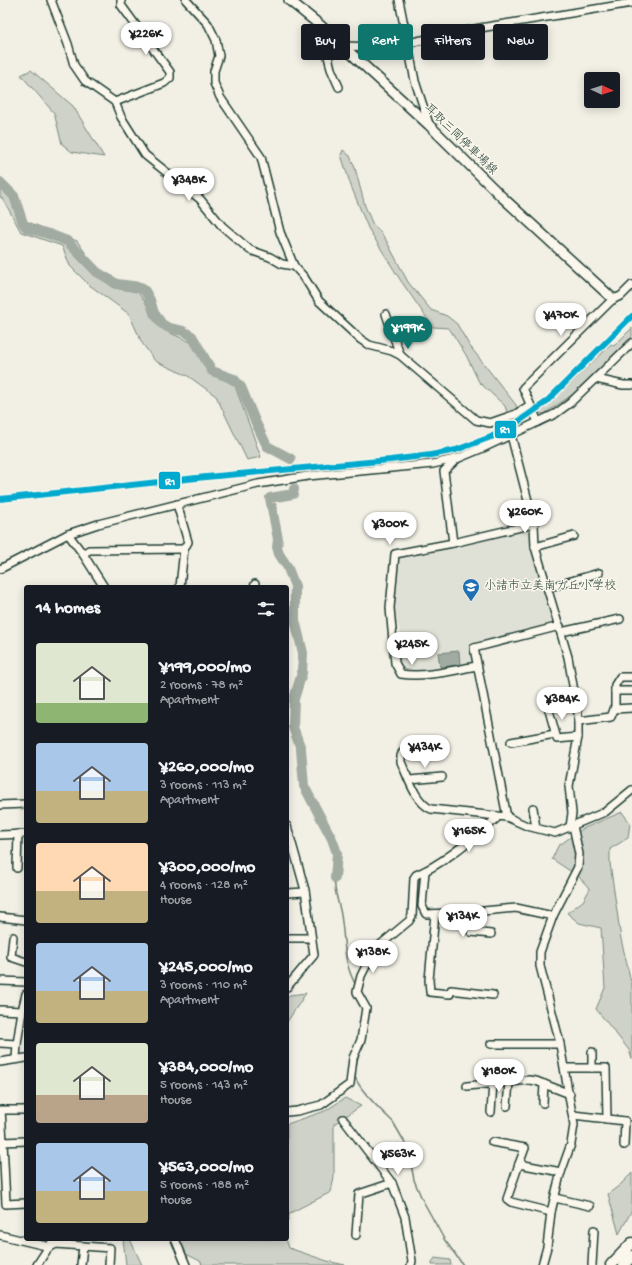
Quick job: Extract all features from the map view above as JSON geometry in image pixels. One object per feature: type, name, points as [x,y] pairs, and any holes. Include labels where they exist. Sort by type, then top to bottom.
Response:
[{"type":"highway","points":[[611,1265],[632,1243]]},
{"type":"highway","points":[[624,1265],[632,1256]]},
{"type":"main road","name":"耳取三岡停車場線","points":[[289,0],[319,24]]},
{"type":"main road","name":"耳取三岡停車場線","points":[[350,53],[429,125],[502,198],[612,299]]},
{"type":"street","points":[[51,0],[68,44],[74,65],[85,81],[115,102],[121,117],[145,155],[200,199],[222,226],[250,250],[270,257],[282,264],[294,266]]},
{"type":"street","points":[[115,102],[164,83],[170,78],[170,72],[121,5],[121,0]]},
{"type":"street","points":[[186,0],[208,24],[216,40],[219,56],[214,71],[214,83],[220,97],[262,157],[280,232],[294,266],[304,277],[319,301],[360,339],[369,345],[392,351],[400,355],[476,420],[490,423],[516,414],[530,405]]},
{"type":"street","points":[[399,0],[404,24]]},
{"type":"street","points":[[413,42],[605,3],[632,3]]},
{"type":"street","points":[[330,60],[339,87]]},
{"type":"street","points":[[411,60],[415,82],[429,125]]},
{"type":"street","points":[[538,422],[523,388],[612,299],[621,296],[632,285]]},
{"type":"street","points":[[386,314],[400,355]]},
{"type":"street","points":[[0,568],[68,534],[98,524],[258,484],[308,476],[434,464],[459,458],[555,414],[570,403],[632,343]]},
{"type":"street","points":[[596,379],[623,385],[632,385]]},
{"type":"street","points":[[511,435],[534,524],[536,547],[568,657],[578,721],[578,737],[569,786],[572,827],[579,854],[578,867],[553,916],[540,952],[540,966],[560,1044],[573,1115],[573,1134],[561,1172],[551,1212],[547,1247],[542,1265]]},
{"type":"street","points":[[453,543],[444,471],[459,458]]},
{"type":"street","points":[[177,504],[188,542],[184,549],[180,585]]},
{"type":"street","points":[[477,666],[415,675],[401,674],[395,663],[390,608],[395,554],[453,543],[534,524]]},
{"type":"street","points":[[68,534],[103,585]]},
{"type":"street","points":[[536,547],[574,536]]},
{"type":"street","points":[[83,554],[89,550],[184,549]]},
{"type":"street","points":[[547,588],[599,573]]},
{"type":"street","points":[[506,817],[474,648],[560,629],[620,619]]},
{"type":"street","points":[[578,721],[611,716],[614,709],[615,684],[620,677],[632,677]]},
{"type":"street","points":[[615,691],[632,691]]},
{"type":"street","points":[[547,703],[557,739],[578,737]]},
{"type":"street","points":[[614,709],[632,708]]},
{"type":"street","points":[[511,742],[555,734]]},
{"type":"street","points":[[426,752],[402,753],[401,756],[401,762],[418,799],[424,805],[431,809],[506,817],[555,833],[605,812],[632,790]]},
{"type":"street","points":[[410,780],[442,777]]},
{"type":"street","points":[[0,805],[24,804]]},
{"type":"street","points":[[533,808],[536,828]]},
{"type":"street","points":[[289,1112],[322,1106],[350,1084],[353,1058],[361,1040],[366,1008],[357,992],[362,976],[374,950],[409,921],[412,916],[414,878],[416,875],[425,871],[466,843],[496,819],[497,816]]},
{"type":"street","points":[[289,833],[305,892],[314,955],[289,985]]},
{"type":"street","points":[[17,868],[18,834]]},
{"type":"street","points":[[0,835],[24,834]]},
{"type":"street","points":[[425,871],[422,906],[426,914],[516,908],[553,916]]},
{"type":"street","points":[[289,893],[305,892]]},
{"type":"street","points":[[473,912],[471,932],[491,934]]},
{"type":"street","points":[[435,914],[429,980],[430,992],[450,994],[451,990],[493,996]]},
{"type":"street","points":[[0,917],[24,920]]},
{"type":"street","points":[[13,937],[11,958],[24,961]]},
{"type":"street","points":[[289,938],[311,938]]},
{"type":"street","points":[[0,981],[24,982]]},
{"type":"street","points":[[16,1059],[24,1002]]},
{"type":"street","points":[[0,1010],[22,1011]]},
{"type":"street","points":[[0,1043],[17,1044]]},
{"type":"street","points":[[491,1044],[560,1044]]},
{"type":"street","points":[[592,1052],[592,1068]]},
{"type":"street","points":[[0,1062],[24,1058]]},
{"type":"street","points":[[565,1068],[606,1068],[607,1119]]},
{"type":"street","points":[[468,1086],[529,1080],[570,1094]]},
{"type":"street","points":[[508,1106],[509,1082]]},
{"type":"street","points":[[491,1112],[493,1083]]},
{"type":"street","points":[[543,1103],[544,1084]]},
{"type":"street","points":[[24,1110],[1,1110],[3,1142],[3,1204],[24,1203]]},
{"type":"street","points":[[573,1115],[625,1121],[624,1145]]},
{"type":"street","points":[[343,1118],[392,1183],[405,1217],[412,1261],[411,1265]]},
{"type":"street","points":[[3,1142],[24,1141]]},
{"type":"street","points":[[492,1142],[525,1148],[507,1199],[511,1202],[551,1212]]},
{"type":"street","points":[[519,1164],[561,1172]]},
{"type":"street","points":[[356,1235],[359,1194],[392,1183]]},
{"type":"street","points":[[555,1198],[590,1206]]},
{"type":"street","points":[[592,1265],[594,1230]]},
{"type":"street","points":[[0,1235],[24,1241]]},
{"type":"street","points":[[25,1241],[50,1247],[56,1244],[110,1248],[109,1265]]},
{"type":"street","points":[[37,1265],[53,1241]]},
{"type":"street","points":[[176,1241],[186,1265]]},
{"type":"street","points":[[81,1265],[83,1246]]},
{"type":"shaded area","points":[[31,70],[73,106],[104,157],[72,152],[62,144],[54,113],[21,75]]},
{"type":"shaded area","points":[[343,150],[350,156],[355,168],[365,206],[373,225],[386,240],[408,282],[431,310],[447,316],[457,324],[469,345],[516,405],[519,416],[510,422],[505,406],[479,382],[466,355],[449,328],[433,327],[401,281],[368,228],[351,186],[341,155]]},
{"type":"shaded area","points":[[0,185],[11,196],[15,209],[28,222],[77,241],[106,282],[114,288],[138,292],[168,332],[193,343],[208,363],[225,380],[235,386],[261,457],[247,460],[216,396],[188,376],[155,361],[142,343],[129,314],[88,284],[70,266],[62,246],[21,232],[3,199],[0,197]]},
{"type":"shaded area","points":[[632,328],[632,337],[572,395],[544,414],[537,413],[567,387],[611,344],[614,346]]},
{"type":"shaded area","name":"小諸市立美南ガ丘小学校","points":[[530,528],[538,566],[556,624],[473,647],[475,666],[406,673],[400,667],[399,652],[405,650],[395,614],[394,599],[397,556]]},
{"type":"shaded area","points":[[459,651],[460,665],[440,667],[438,653]]},
{"type":"shaded area","points":[[622,812],[630,823],[628,838],[610,849],[610,863],[621,939],[632,986],[632,1059],[629,1050],[596,1009],[605,988],[601,928],[579,923],[567,913],[583,901],[590,889],[579,877],[552,859],[558,846],[582,829]]},
{"type":"shaded area","points":[[306,993],[289,1019],[289,996]]},
{"type":"shaded area","points":[[345,1098],[361,1106],[334,1124],[334,1177],[331,1192],[290,1213],[289,1216],[289,1123],[325,1111]]},
{"type":"shaded area","points":[[632,1173],[632,1210],[619,1234],[608,1194]]},
{"type":"shaded area","points":[[123,1241],[131,1241],[142,1265],[126,1265]]},
{"type":"shaded area","points":[[179,1241],[287,1241],[289,1248],[327,1261],[345,1265],[201,1265],[202,1262],[182,1252]]},
{"type":"shaded area","points":[[435,1258],[450,1260],[451,1265],[432,1265]]},
{"type":"waterway","points":[[0,182],[14,196],[23,223],[27,228],[67,241],[97,272],[117,284],[140,287],[145,291],[150,300],[154,313],[162,324],[169,328],[183,331],[192,336],[212,371],[234,379],[241,387],[267,446],[291,459]]},
{"type":"waterway","points":[[294,489],[293,494],[270,498],[278,539],[277,547],[295,586],[295,620],[303,653],[302,673],[294,699],[293,727],[301,749],[304,786],[332,839],[337,853],[335,878]]},
{"type":"waterway","points":[[335,878],[336,896],[341,915],[345,951],[349,969],[356,985]]},
{"type":"waterway","points":[[359,1054],[355,1070],[357,1081],[371,1100],[393,1122],[404,1141],[414,1180],[422,1199],[444,1239],[463,1265]]},
{"type":"transit line","name":"R1","points":[[0,499],[206,477],[390,460],[456,450],[491,437],[512,426],[545,403],[632,316]]},
{"type":"place","name":"小諸市立美南ガ丘小学校","points":[[471,602]]}]
